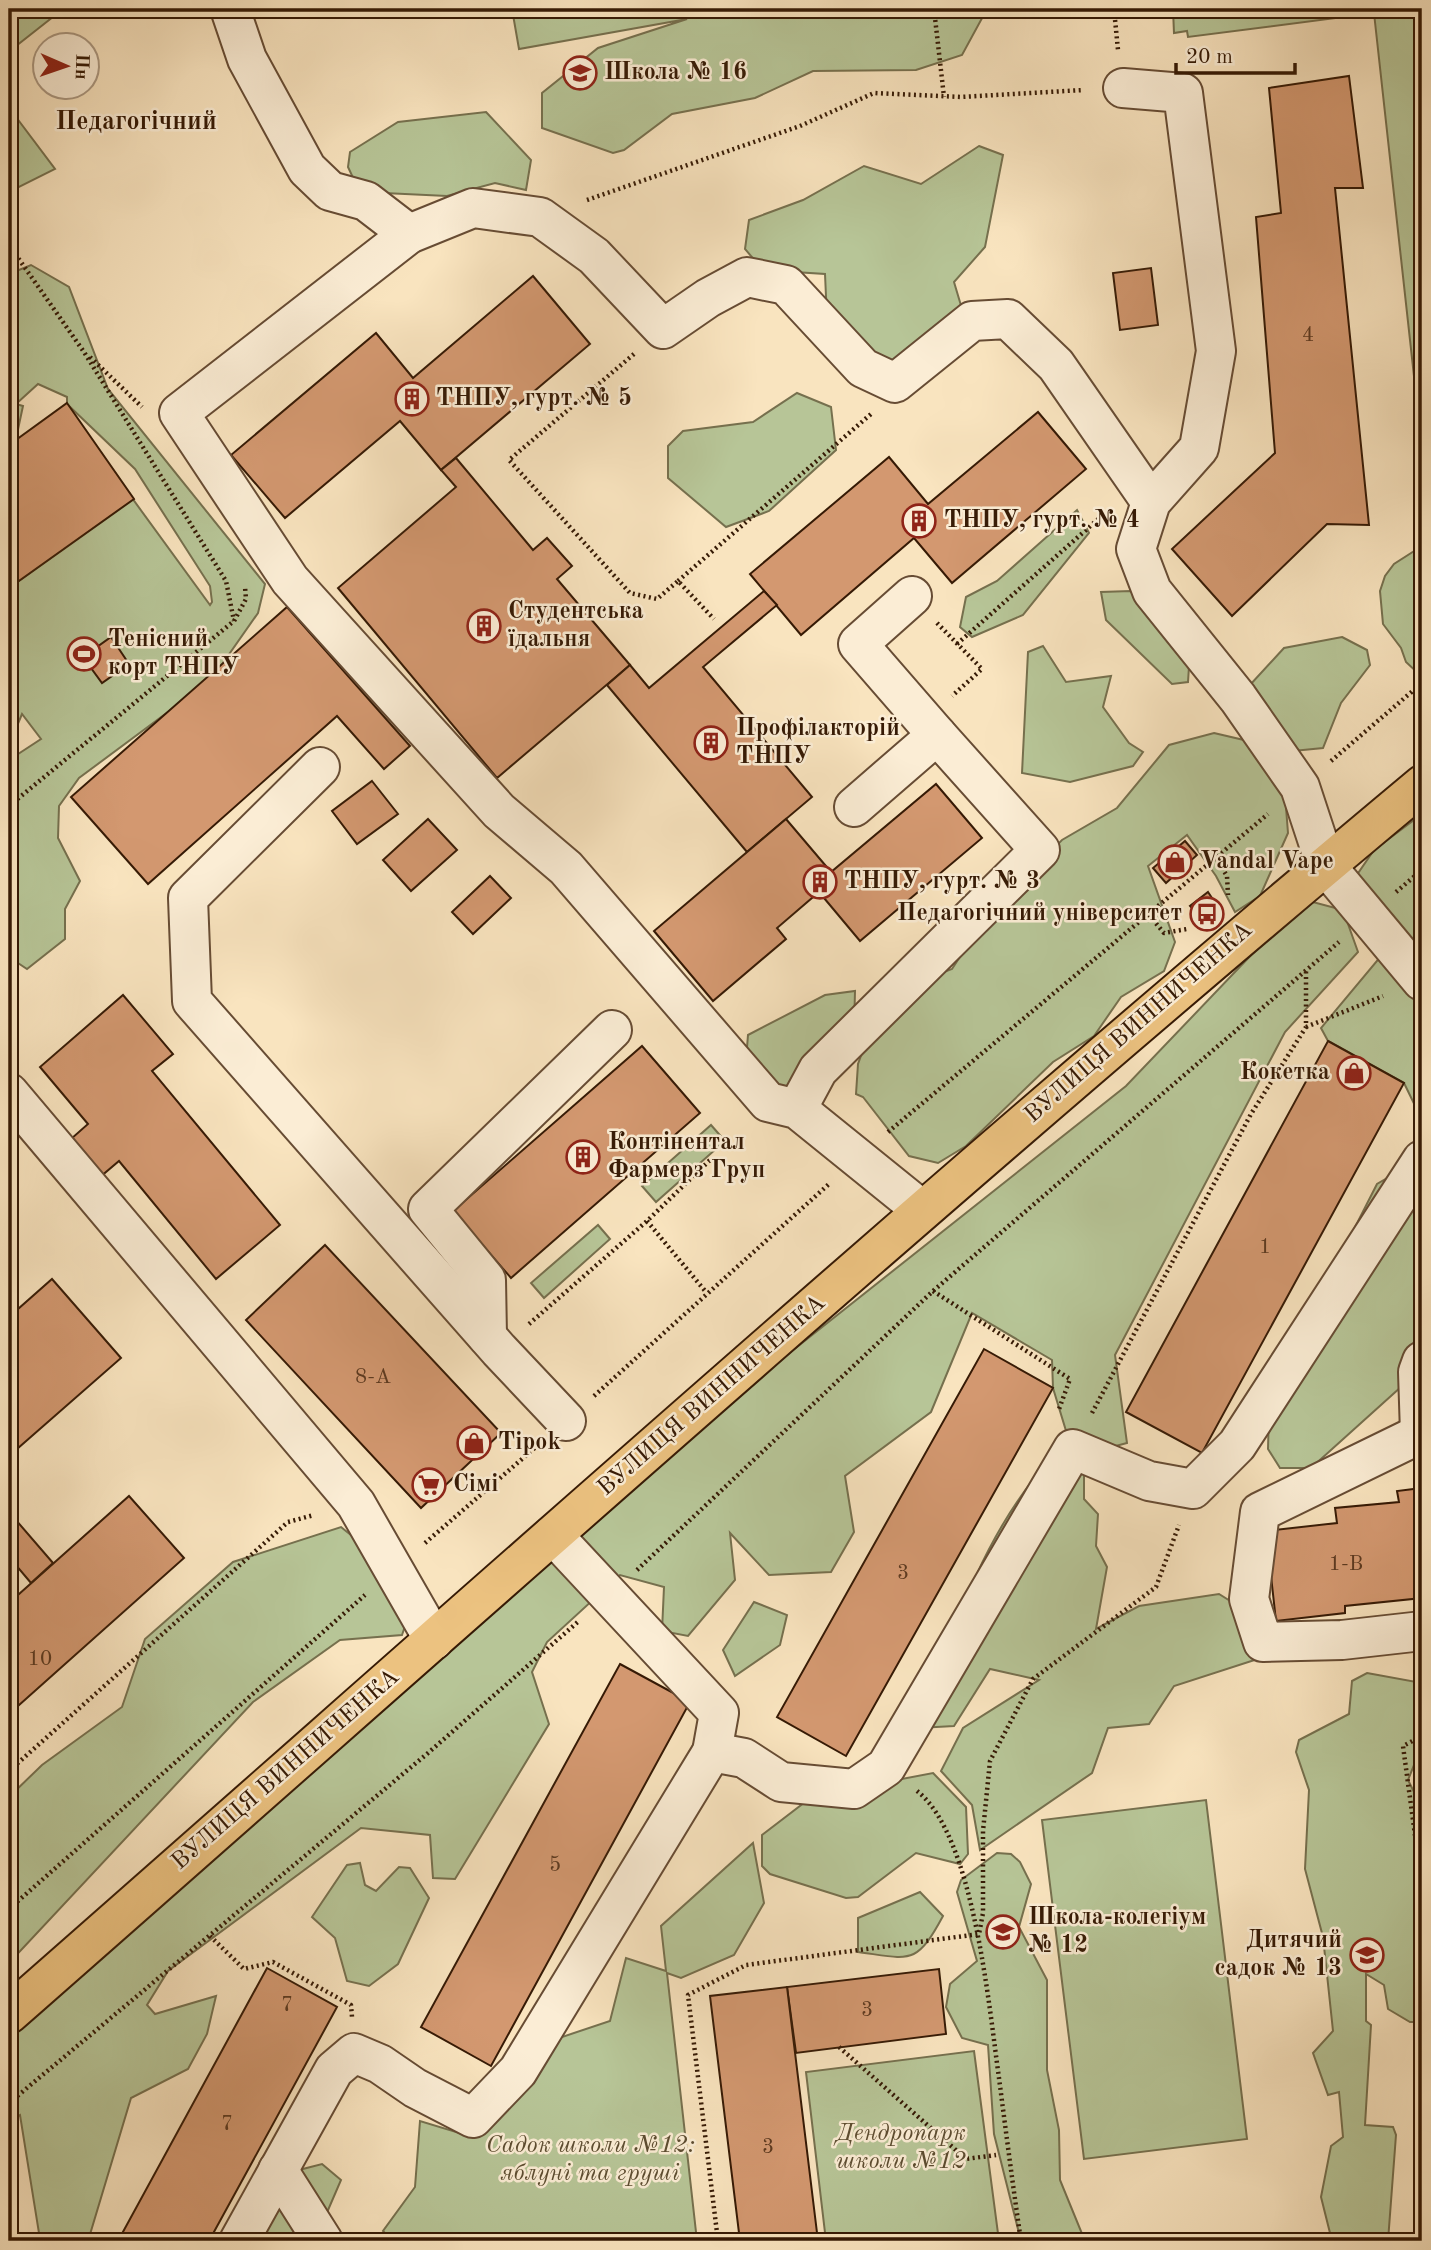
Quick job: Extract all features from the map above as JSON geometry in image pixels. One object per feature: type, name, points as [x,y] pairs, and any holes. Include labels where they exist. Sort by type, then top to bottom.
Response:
[{"type":"main road","name":"ВУЛИЦЯ ВИННИЧЕНКА","points":[[9,2014],[922,1210],[1227,946],[1422,785]]},
{"type":"lane","points":[[230,9],[247,59],[306,169],[330,191],[366,201],[409,234]]},
{"type":"lane","points":[[1106,89],[1183,93],[1216,351],[1199,448],[1151,502],[1136,549],[1152,591],[1238,698],[1300,788],[1326,866],[1378,918],[1422,980]]},
{"type":"lane","points":[[922,1210],[797,1109],[768,1102],[566,868],[499,811],[290,580],[179,413],[409,234],[473,208],[540,217],[594,256],[663,329],[708,298],[747,277],[786,285],[863,368],[895,383],[972,321],[1008,319],[1056,365],[1151,502]]},
{"type":"lane","points":[[797,1109],[818,1070],[1040,850],[858,644],[912,596]]},
{"type":"lane","points":[[854,807],[931,728]]},
{"type":"lane","points":[[320,767],[188,898],[192,1001],[493,1343],[566,1421]]},
{"type":"lane","points":[[493,1343],[486,1280],[428,1209],[612,1030]]},
{"type":"lane","points":[[9,1093],[356,1504],[434,1640]]},
{"type":"lane","points":[[712,1752],[744,1758],[781,1782],[854,1789],[886,1767],[1073,1449],[1149,1481],[1193,1489],[1237,1445],[1422,1160]]},
{"type":"lane","points":[[1422,1361],[1418,1372],[1421,1433],[1259,1512],[1248,1599],[1263,1642],[1342,1640],[1422,1631]]},
{"type":"lane","points":[[239,2241],[334,2070],[354,2053],[380,2064],[415,2088],[474,2118],[518,2071],[712,1752],[719,1713],[626,1600],[553,1535]]},
{"type":"lane","points":[[278,2170],[323,2241]]},
{"type":"path","points":[[934,9],[944,97]]},
{"type":"path","points":[[540,217],[800,126],[874,93],[944,97],[1106,89]]},
{"type":"path","points":[[9,245],[84,352],[226,580],[234,621]]},
{"type":"path","points":[[663,329],[509,460],[630,593],[657,599],[870,415],[895,383]]},
{"type":"path","points":[[84,352],[142,407],[179,413]]},
{"type":"path","points":[[957,644],[1112,506]]},
{"type":"path","points":[[678,581],[714,619]]},
{"type":"path","points":[[912,596],[982,669],[931,728]]},
{"type":"path","points":[[9,806],[234,621],[246,599]]},
{"type":"path","points":[[9,1909],[566,1421],[706,1292],[858,1158],[1422,683]]},
{"type":"path","points":[[1414,691],[1422,703]]},
{"type":"path","points":[[1216,858],[1227,876],[1228,896]]},
{"type":"path","points":[[9,2103],[428,1753],[626,1600],[933,1291],[1306,971],[1378,918],[1422,870]]},
{"type":"path","points":[[1149,915],[1164,933],[1186,931]]},
{"type":"path","points":[[933,1291],[1070,1379],[1053,1426],[1073,1449],[1251,1114],[1306,1027],[1306,971]]},
{"type":"path","points":[[1306,1027],[1422,980]]},
{"type":"path","points":[[493,1343],[647,1221],[710,1160]]},
{"type":"path","points":[[647,1221],[706,1292]]},
{"type":"path","points":[[979,1934],[983,1913],[984,1831],[990,1761],[1033,1679],[1156,1587],[1193,1489]]},
{"type":"path","points":[[9,1771],[288,1521],[356,1504]]},
{"type":"path","points":[[1422,1736],[1403,1746],[1422,1886]]},
{"type":"path","points":[[926,1798],[947,1830],[979,1934],[1021,2241]]},
{"type":"path","points":[[718,2241],[688,1995],[746,1965],[979,1934]]},
{"type":"path","points":[[210,1936],[244,1969],[273,1962],[351,2005],[354,2053]]},
{"type":"path","points":[[839,2047],[966,2159],[996,2155]]},
{"type":"green space","points":[[797,7],[858,12],[865,9],[987,9],[962,55],[916,70],[813,71],[755,98],[672,114],[624,150],[613,153],[542,128],[542,93],[598,48],[687,19],[519,49],[512,9],[731,9],[718,14],[734,15]]},
{"type":"green space","points":[[9,9],[63,9],[11,50],[10,109],[55,169],[9,192]]},
{"type":"green space","points":[[1173,9],[1422,9],[1422,449],[1374,13],[1188,37],[1187,31],[1174,33]]},
{"type":"green space","points":[[486,112],[531,160],[526,190],[495,183],[447,196],[384,193],[355,182],[348,167],[350,152],[398,122]]},
{"type":"green space","points":[[979,146],[1003,155],[985,247],[954,282],[965,319],[907,348],[891,375],[827,319],[825,274],[763,270],[745,249],[749,220],[803,200],[864,166],[921,184]]},
{"type":"green space","points":[[31,265],[69,287],[108,389],[265,584],[258,613],[211,680],[79,778],[59,806],[58,838],[80,881],[65,909],[65,939],[27,969],[9,957],[9,760],[41,739],[22,714],[9,745],[9,588],[132,498],[210,605],[212,602],[210,586],[135,469],[67,404],[67,397],[38,384],[16,404],[23,406],[14,448],[9,451],[9,274]]},
{"type":"green space","points":[[797,393],[831,407],[836,450],[769,511],[726,527],[668,478],[668,446],[683,431],[753,422]]},
{"type":"green space","points":[[1077,510],[1089,533],[1023,615],[972,637],[960,627],[966,597],[997,581]]},
{"type":"green space","points":[[1422,546],[1422,677],[1406,662],[1401,648],[1383,624],[1380,591],[1385,576],[1394,564]]},
{"type":"green space","points":[[1131,591],[1190,651],[1188,682],[1172,684],[1106,620],[1101,592]]},
{"type":"green space","points":[[1342,637],[1367,650],[1370,665],[1341,703],[1323,748],[1293,751],[1238,698],[1284,648]]},
{"type":"green space","points":[[1043,646],[1066,682],[1111,676],[1103,707],[1129,743],[1143,752],[1133,766],[1070,782],[1022,773],[1028,652]]},
{"type":"green space","points":[[1214,733],[1265,745],[1283,769],[1288,833],[1260,896],[1235,912],[1216,876],[1187,835],[1148,866],[1175,942],[1164,971],[1121,997],[1094,1036],[1053,1062],[966,1146],[938,1163],[909,1156],[863,1097],[856,1094],[858,1064],[883,995],[952,969],[986,917],[1062,840],[1117,808],[1169,745]]},
{"type":"green space","points":[[1422,814],[1422,971],[1350,885],[1374,850]]},
{"type":"green space","points":[[1309,901],[1343,910],[1358,952],[1285,1032],[1115,1355],[1127,1443],[1074,1457],[1053,1388],[1052,1360],[972,1313],[931,1412],[845,1476],[854,1532],[831,1572],[769,1575],[730,1533],[735,1580],[688,1636],[662,1631],[664,1587],[620,1575],[547,1642],[532,1672],[549,1724],[455,1879],[433,1878],[430,1835],[361,1828],[168,1971],[147,2005],[155,2014],[216,1996],[207,2034],[188,2069],[131,2098],[88,2241],[35,2241],[39,2233],[20,2115],[9,2121],[9,2036],[618,1489],[1126,1086],[1299,905]]},
{"type":"green space","points":[[1381,956],[1422,981],[1422,1120],[1404,1083],[1328,1041],[1321,1028]]},
{"type":"green space","points":[[855,991],[854,1031],[822,1084],[774,1089],[745,1073],[748,1035],[825,995]]},
{"type":"green space","points":[[711,1125],[725,1141],[656,1202],[642,1186]]},
{"type":"green space","points":[[1396,1173],[1403,1208],[1422,1202],[1422,1368],[1311,1468],[1280,1468],[1268,1449],[1270,1373],[1349,1239],[1377,1184]]},
{"type":"green space","points":[[598,1225],[610,1239],[544,1298],[531,1283]]},
{"type":"green space","points":[[1050,1460],[1084,1472],[1084,1499],[1098,1514],[1096,1546],[1107,1567],[1096,1629],[1139,1606],[1219,1594],[1267,1624],[1270,1655],[1174,1686],[1149,1724],[1108,1728],[1092,1773],[980,1850],[972,1805],[941,1771],[963,1728],[1039,1680],[990,1669],[954,1726],[919,1728],[943,1657],[987,1553],[1026,1489]]},
{"type":"green space","points":[[341,1527],[381,1560],[401,1586],[406,1600],[407,1617],[402,1635],[340,1640],[253,1702],[9,1963],[9,1797],[42,1765],[122,1707],[145,1639],[233,1562]]},
{"type":"green space","points":[[754,1602],[787,1615],[780,1645],[735,1676],[723,1650]]},
{"type":"green space","name":"Дитячий садок № 13","points":[[1367,1673],[1422,1683],[1422,1745],[1408,1780],[1414,1792],[1422,1791],[1422,2022],[1410,2022],[1388,2009],[1384,1985],[1366,1974],[1366,2021],[1371,2025],[1365,2125],[1393,2127],[1396,2135],[1388,2241],[1332,2241],[1321,2197],[1331,2146],[1343,2137],[1339,2092],[1328,2095],[1313,2053],[1333,2031],[1323,1937],[1305,1869],[1309,1790],[1296,1752],[1299,1740],[1349,1714],[1352,1681]]},
{"type":"green space","points":[[933,1773],[966,1807],[968,1854],[960,1864],[916,1853],[858,1897],[846,1898],[770,1874],[762,1866],[762,1835],[813,1796]]},
{"type":"green space","points":[[1206,1800],[1247,2139],[1084,2159],[1042,1820]]},
{"type":"green space","name":"Садок школи №12: яблуні та груші","points":[[753,1843],[764,1903],[734,1955],[681,1978],[667,1973],[697,2241],[392,2241],[383,2231],[415,2187],[420,2121],[469,2136],[527,2085],[556,2039],[610,2021],[626,1958],[666,1971],[661,1926]]},
{"type":"green space","points":[[997,1853],[1011,1854],[1020,1862],[1031,1884],[1019,1927],[1047,1980],[1047,2070],[1059,2130],[1060,2180],[1085,2241],[1021,2241],[994,2134],[988,2045],[962,2038],[946,2007],[950,1984],[977,1961],[957,1892],[961,1880]]},
{"type":"green space","points":[[360,1863],[365,1885],[376,1891],[399,1867],[410,1868],[429,1898],[398,1964],[369,1986],[347,1981],[335,1938],[312,1917],[347,1865]]},
{"type":"green space","points":[[920,1892],[943,1916],[926,1944],[918,1951],[901,1957],[858,1952],[858,1918]]},
{"type":"green space","name":"Дендропарк школи №12","points":[[974,2051],[999,2241],[826,2241],[806,2072]]},
{"type":"green space","points":[[322,2164],[341,2180],[322,2224],[338,2241],[245,2241],[299,2170]]},
{"type":"building","points":[[1349,76],[1363,188],[1335,188],[1369,525],[1327,524],[1232,616],[1172,549],[1275,453],[1256,217],[1281,213],[1269,88]]},
{"type":"building","points":[[1151,268],[1158,325],[1120,330],[1113,273]]},
{"type":"building","name":"ТНПУ, гурт. № 5","points":[[533,276],[590,344],[441,470],[400,421],[285,518],[231,455],[376,333],[413,378]]},
{"type":"building","points":[[67,403],[134,499],[9,588],[9,445]]},
{"type":"building","name":"ТНПУ, гурт. № 4","points":[[1038,412],[1086,469],[952,583],[914,538],[801,635],[750,574],[889,457],[928,504]]},
{"type":"building","name":"Студентська їдальня","points":[[456,458],[533,550],[547,538],[572,566],[557,579],[630,665],[497,778],[338,588],[456,487],[441,470]]},
{"type":"building","name":"Профілакторій ТНПУ","points":[[764,591],[777,605],[703,667],[812,797],[747,852],[607,685],[630,665],[649,688]]},
{"type":"building","points":[[287,607],[410,746],[384,769],[337,716],[148,884],[71,797]]},
{"type":"building","points":[[111,637],[129,664],[102,683],[83,657]]},
{"type":"building","points":[[372,781],[398,814],[357,844],[332,811]]},
{"type":"building","name":"ТНПУ, гурт. № 3","points":[[936,784],[982,838],[860,941],[819,892],[777,928],[786,939],[713,1001],[654,931],[786,819],[831,872]]},
{"type":"building","points":[[428,819],[457,850],[411,891],[383,860]]},
{"type":"building","name":"Vandal Vape","points":[[1185,841],[1197,855],[1166,883],[1153,868]]},
{"type":"building","points":[[490,876],[511,898],[473,934],[452,912]]},
{"type":"building","points":[[1208,892],[1214,901],[1197,914],[1190,906]]},
{"type":"building","points":[[123,995],[173,1054],[152,1071],[280,1225],[216,1279],[119,1161],[93,1183],[63,1146],[88,1124],[40,1067]]},
{"type":"building","points":[[1328,1041],[1404,1083],[1202,1453],[1126,1412]]},
{"type":"building","name":"Контінентал Фармерз Груп","points":[[642,1046],[700,1113],[511,1278],[453,1211]]},
{"type":"building","points":[[325,1245],[501,1433],[421,1508],[246,1320]]},
{"type":"building","points":[[52,1279],[121,1358],[9,1456],[9,1317]]},
{"type":"building","points":[[984,1349],[1053,1388],[846,1756],[777,1717]]},
{"type":"building","points":[[1422,1488],[1422,1598],[1345,1606],[1345,1613],[1276,1621],[1266,1531],[1337,1523],[1335,1508],[1399,1502],[1397,1491]]},
{"type":"building","points":[[129,1496],[184,1558],[9,1714],[9,1603]]},
{"type":"building","points":[[9,1512],[53,1563],[31,1583],[9,1557]]},
{"type":"building","points":[[620,1664],[690,1702],[491,2066],[421,2027]]},
{"type":"building","points":[[267,1968],[337,2007],[209,2241],[118,2241]]},
{"type":"building","points":[[939,1969],[946,2034],[796,2053],[787,1987]]},
{"type":"building","points":[[787,1987],[818,2241],[740,2241],[710,1996]]},
{"type":"place","name":"Школа № 16","points":[[580,73]]},
{"type":"place","name":"ТНПУ, гурт. № 5","points":[[412,399]]},
{"type":"place","name":"ТНПУ, гурт. № 4","points":[[919,521]]},
{"type":"place","name":"Студентська їдальня","points":[[484,626]]},
{"type":"place","name":"Тенісний корт ТНПУ","points":[[84,654]]},
{"type":"place","name":"Профілакторій ТНПУ","points":[[711,743]]},
{"type":"place","name":"Vandal Vape","points":[[1175,862]]},
{"type":"place","name":"ТНПУ, гурт. № 3","points":[[820,882]]},
{"type":"place","name":"Педагогічний університет","points":[[1207,914]]},
{"type":"place","name":"Кокетка","points":[[1354,1073]]},
{"type":"place","name":"Контінентал Фармерз Груп","points":[[583,1157]]},
{"type":"place","name":"Tipok","points":[[474,1443]]},
{"type":"place","name":"Сімі","points":[[429,1485]]},
{"type":"place","name":"Школа-колегіум № 12","points":[[1003,1932]]},
{"type":"place","name":"Дитячий садок № 13","points":[[1367,1955]]},
{"type":"district","name":"Педагогічний","points":[[136,122]]}]
